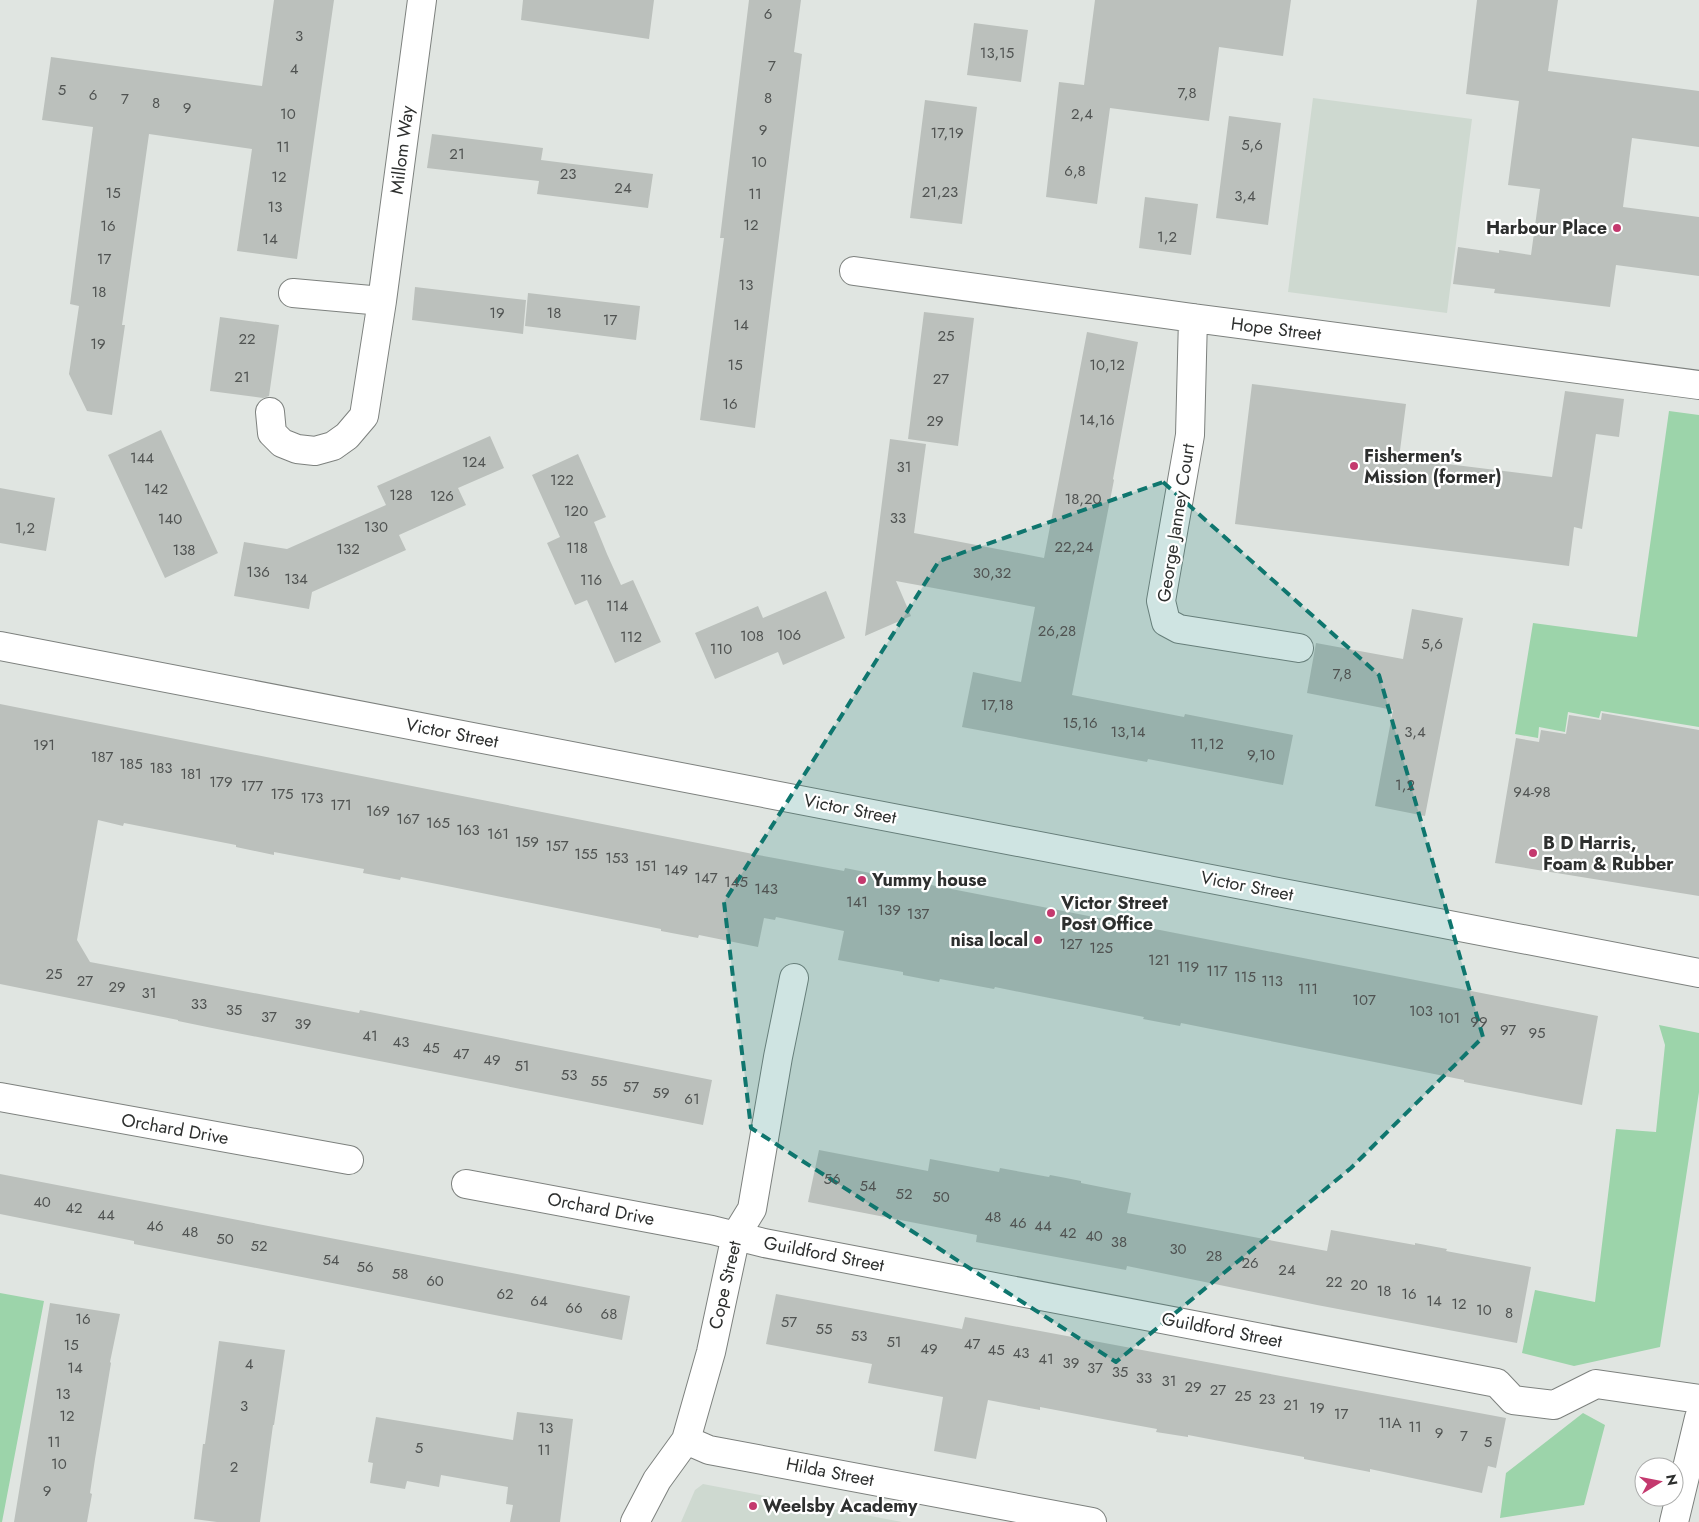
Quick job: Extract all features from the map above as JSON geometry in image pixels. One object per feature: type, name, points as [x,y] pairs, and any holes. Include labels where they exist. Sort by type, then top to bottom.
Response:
[{"type":"street","name":"Millom Way","points":[[270,412],[272,433],[282,444],[297,449],[315,451],[333,446],[347,436],[364,416],[382,301],[422,0]]},
{"type":"street","name":"Hope Street","points":[[854,271],[1699,385]]},
{"type":"street","points":[[293,293],[382,301]]},
{"type":"street","name":"George Janney Court","points":[[1193,318],[1190,435],[1161,601],[1166,622],[1179,629],[1299,648]]},
{"type":"street","name":"Victor Street","points":[[0,646],[1699,973]]},
{"type":"street","name":"Cope Street","points":[[635,1522],[657,1480],[686,1440],[710,1352],[736,1235],[752,1209],[794,978]]},
{"type":"street","name":"Orchard Drive","points":[[0,1097],[350,1160]]},
{"type":"street","name":"Orchard Drive","points":[[466,1184],[736,1235]]},
{"type":"street","name":"Guildford Street","points":[[736,1235],[764,1244],[1497,1382],[1513,1400],[1554,1405],[1596,1384],[1699,1399]]},
{"type":"street","points":[[1674,1522],[1699,1418]]},
{"type":"street","name":"Hilda Street","points":[[686,1440],[709,1450],[1092,1522]]},
{"type":"highlighted area","points":[[1163,482],[1379,675],[1483,1037],[1351,1168],[1116,1362],[751,1128],[724,902],[939,561]]},
{"type":"shaded area","points":[[1313,98],[1472,119],[1447,313],[1288,292]]},
{"type":"shaded area","name":"Weelsby Academy","points":[[703,1484],[902,1522],[681,1522],[695,1490]]},
{"type":"green space","points":[[1669,411],[1699,415],[1699,727],[1601,711],[1599,718],[1568,712],[1565,732],[1539,727],[1538,738],[1515,734],[1533,623],[1637,637]]},
{"type":"green space","points":[[1659,1025],[1699,1033],[1699,1092],[1660,1347],[1574,1366],[1522,1353],[1535,1290],[1595,1302],[1616,1129],[1656,1132],[1665,1045]]},
{"type":"green space","points":[[0,1293],[44,1301],[2,1522],[0,1522]]},
{"type":"green space","points":[[1583,1413],[1605,1425],[1584,1505],[1500,1518],[1506,1473]]},
{"type":"building","points":[[274,0],[334,0],[297,259],[237,251],[252,149],[149,134],[122,325],[125,325],[112,415],[87,411],[69,374],[79,306],[70,304],[93,127],[42,120],[51,57],[262,86]]},
{"type":"building","points":[[523,0],[654,0],[649,39],[521,20]]},
{"type":"building","points":[[749,0],[801,0],[794,52],[802,54],[755,428],[700,420],[724,238],[720,238]]},
{"type":"building","points":[[1095,0],[1291,0],[1283,56],[1219,47],[1209,121],[1110,108],[1097,204],[1046,197],[1059,82],[1084,85]]},
{"type":"building","points":[[1477,0],[1558,0],[1548,71],[1699,91],[1699,147],[1632,138],[1623,207],[1699,217],[1699,276],[1616,265],[1610,307],[1494,293],[1495,289],[1453,284],[1458,247],[1531,255],[1540,189],[1508,185],[1519,101],[1466,94]]},
{"type":"building","points":[[974,23],[1028,30],[1021,82],[967,75]]},
{"type":"building","points":[[925,100],[977,107],[962,224],[910,218]]},
{"type":"building","points":[[1229,116],[1281,123],[1268,225],[1216,218]]},
{"type":"building","points":[[432,134],[543,148],[541,160],[653,174],[648,208],[537,194],[539,181],[427,168]]},
{"type":"building","points":[[1145,197],[1198,204],[1191,255],[1139,248]]},
{"type":"building","points":[[415,287],[526,300],[523,334],[412,320]]},
{"type":"building","points":[[528,293],[640,306],[636,340],[525,326]]},
{"type":"building","points":[[924,312],[974,318],[958,446],[908,439]]},
{"type":"building","points":[[220,317],[279,325],[269,396],[263,398],[210,391]]},
{"type":"building","points":[[1087,332],[1138,342],[1114,480],[1072,695],[1184,717],[1185,714],[1293,735],[1283,785],[1148,759],[1147,762],[962,727],[973,672],[1021,682],[1035,607],[896,581],[911,616],[865,636],[890,439],[926,444],[914,533],[1044,558]]},
{"type":"building","name":"Fishermen's Mission (former)","points":[[1252,384],[1406,404],[1399,458],[1552,477],[1565,391],[1624,399],[1619,437],[1596,434],[1582,529],[1574,527],[1569,566],[1235,524]]},
{"type":"building","points":[[161,430],[218,553],[165,578],[108,455]]},
{"type":"building","points":[[490,436],[504,468],[458,488],[466,505],[399,535],[406,550],[312,592],[309,609],[234,596],[244,542],[287,549],[386,505],[377,486]]},
{"type":"building","points":[[578,454],[606,517],[594,522],[607,554],[621,585],[633,580],[661,642],[615,663],[587,600],[575,605],[547,543],[560,537],[532,475]]},
{"type":"building","points":[[0,488],[55,498],[46,551],[0,543]]},
{"type":"building","points":[[826,591],[845,638],[783,665],[778,652],[715,679],[695,633],[758,606],[763,618]]},
{"type":"building","points":[[1412,609],[1463,618],[1425,816],[1375,806],[1393,710],[1307,693],[1316,643],[1403,659]]},
{"type":"building","points":[[0,704],[758,855],[844,871],[845,868],[1598,1016],[1582,1105],[1181,1023],[1180,1026],[1143,1019],[1144,1017],[995,987],[994,989],[940,979],[939,982],[903,975],[903,972],[838,960],[844,931],[776,917],[775,920],[764,918],[758,947],[699,935],[698,938],[661,931],[661,929],[401,877],[400,880],[363,873],[364,869],[274,852],[274,855],[236,847],[236,845],[124,823],[123,826],[98,820],[77,940],[90,962],[359,1013],[360,1010],[712,1080],[703,1125],[0,984]]},
{"type":"building","points":[[1602,713],[1699,730],[1699,896],[1495,863],[1516,738],[1539,742],[1541,730],[1566,734],[1569,715],[1601,720]]},
{"type":"building","points":[[819,1150],[928,1171],[930,1159],[999,1172],[1000,1168],[1049,1177],[1050,1175],[1066,1178],[1131,1193],[1127,1213],[1327,1251],[1331,1230],[1415,1245],[1415,1243],[1447,1249],[1446,1251],[1531,1267],[1517,1343],[1127,1266],[1126,1270],[976,1242],[977,1235],[808,1202]]},
{"type":"building","points":[[0,1174],[630,1296],[622,1340],[134,1244],[134,1241],[0,1214]]},
{"type":"building","points":[[776,1294],[962,1329],[965,1317],[1506,1418],[1496,1468],[1488,1466],[1482,1493],[1370,1469],[1370,1472],[1304,1459],[1304,1457],[1188,1435],[1188,1437],[1156,1432],[1157,1429],[1040,1407],[1040,1410],[988,1400],[976,1459],[934,1451],[943,1397],[868,1383],[872,1364],[766,1344]]},
{"type":"building","points":[[50,1303],[120,1314],[110,1362],[87,1522],[14,1522]]},
{"type":"building","points":[[219,1341],[285,1350],[260,1522],[217,1522],[194,1519],[203,1444],[205,1444]]},
{"type":"building","points":[[517,1412],[573,1419],[560,1522],[510,1522],[513,1505],[506,1504],[508,1487],[441,1475],[439,1487],[407,1481],[405,1489],[370,1483],[373,1463],[368,1462],[376,1417],[513,1440]]},
{"type":"place","name":"Harbour Place","points":[[1617,228]]},
{"type":"place","name":"Fishermen's Mission (former)","points":[[1354,466]]},
{"type":"place","name":"B D Harris, Foam & Rubber","points":[[1533,853]]},
{"type":"place","name":"Yummy house","points":[[862,880]]},
{"type":"place","name":"Victor Street Post Office","points":[[1051,913]]},
{"type":"place","name":"nisa local","points":[[1038,940]]},
{"type":"place","name":"Weelsby Academy","points":[[753,1506]]}]
